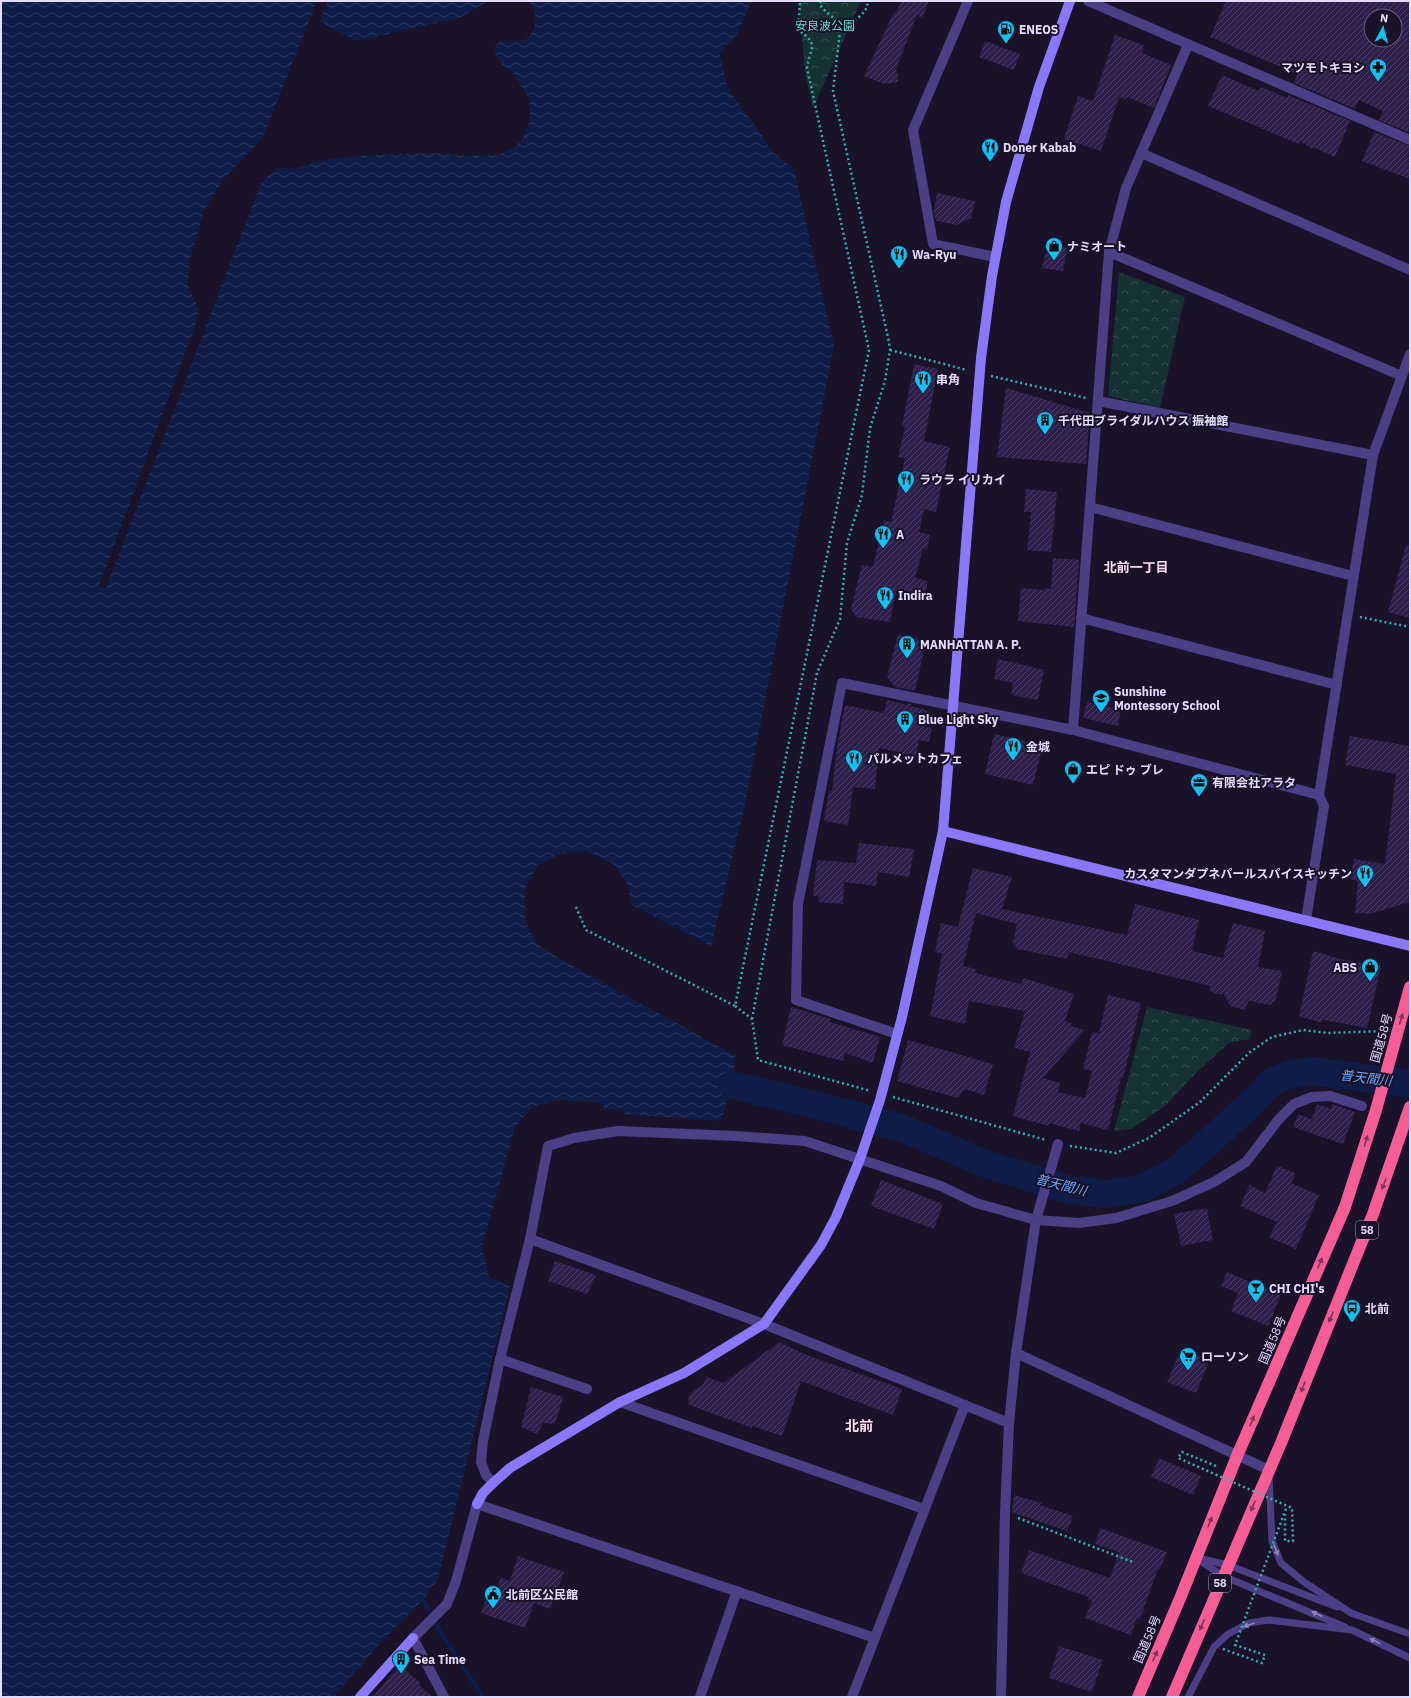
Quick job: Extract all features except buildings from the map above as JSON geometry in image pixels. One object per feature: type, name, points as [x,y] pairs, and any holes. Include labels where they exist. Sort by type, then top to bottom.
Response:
[{"type":"highway","name":"国道58号","points":[[1138,1697],[1237,1456],[1345,1207],[1378,1100],[1410,987]]},
{"type":"highway","name":"58","points":[[1172,1697],[1269,1470],[1373,1214],[1410,1107]]},
{"type":"street","points":[[968,1],[914,130],[933,244],[995,257]]},
{"type":"street","points":[[360,1697],[413,1638],[447,1604],[456,1581],[477,1504],[482,1494],[510,1468],[620,1402],[684,1373],[764,1324],[821,1246],[836,1217],[861,1155],[880,1097],[897,1034],[943,831],[981,358],[995,257],[1006,202],[1039,87],[1070,1]]},
{"type":"street","points":[[1088,1],[1410,140]]},
{"type":"street","points":[[1073,730],[1109,252],[1126,188],[1188,45]]},
{"type":"street","points":[[1141,153],[1410,270]]},
{"type":"street","points":[[1109,252],[1402,376]]},
{"type":"street","points":[[1306,920],[1324,806],[1319,795],[1372,455],[1410,354]]},
{"type":"street","points":[[1098,401],[1372,455]]},
{"type":"street","points":[[1090,506],[1353,576]]},
{"type":"street","points":[[1081,618],[1337,685]]},
{"type":"street","points":[[897,1034],[796,1000],[798,904],[842,683],[1073,730],[1319,795]]},
{"type":"street","points":[[943,831],[1410,946]]},
{"type":"street","points":[[493,1483],[483,1468],[481,1462],[482,1453],[500,1358],[530,1239],[548,1146],[574,1138],[618,1131],[806,1141],[861,1155],[941,1186],[976,1202],[1036,1220],[1079,1223],[1116,1218],[1172,1201],[1214,1182],[1246,1162],[1279,1119],[1294,1104],[1312,1097],[1330,1096],[1362,1106]]},
{"type":"street","points":[[1001,1697],[1005,1514],[1009,1423],[1016,1353],[1036,1220],[1058,1144]]},
{"type":"street","points":[[530,1239],[764,1324],[1009,1423]]},
{"type":"street","points":[[1016,1353],[1269,1470]]},
{"type":"street","points":[[500,1358],[587,1389]]},
{"type":"street","points":[[620,1402],[924,1510]]},
{"type":"street","points":[[852,1697],[965,1405]]},
{"type":"street","points":[[477,1504],[875,1638]]},
{"type":"street","points":[[700,1697],[737,1591]]},
{"type":"street","points":[[413,1638],[444,1697]]},
{"type":"lane","points":[[1269,1470],[1272,1542],[1281,1563],[1304,1582],[1351,1613]]},
{"type":"lane","points":[[1196,1558],[1226,1570],[1410,1634]]},
{"type":"lane","points":[[1196,1558],[1226,1570],[1410,1658]]},
{"type":"lane","points":[[1188,1697],[1214,1647],[1228,1634],[1249,1623],[1269,1620],[1352,1630]]},
{"type":"path","points":[[735,1006],[869,350],[807,68],[812,52],[812,43],[807,36],[798,30],[800,1]]},
{"type":"path","points":[[821,1],[820,5],[830,17],[841,23],[854,21],[867,10],[868,1]]},
{"type":"path","points":[[841,23],[833,91],[890,350],[885,381],[870,428],[862,495],[847,543],[840,619],[817,673],[752,1019],[758,1060],[880,1097],[1058,1144],[1116,1153],[1149,1138],[1200,1102],[1250,1052],[1272,1037],[1303,1030],[1328,1033],[1384,1031]]},
{"type":"path","points":[[1347,614],[1410,627]]},
{"type":"path","points":[[576,907],[586,930],[735,1006],[752,1019]]},
{"type":"path","points":[[1216,1466],[1182,1452],[1178,1458],[1292,1508],[1293,1541],[1285,1541],[1285,1514]]},
{"type":"path","points":[[1223,1649],[1262,1663],[1265,1655],[1235,1645],[1287,1506]]},
{"type":"path","points":[[1005,1514],[1133,1562]]},
{"type":"green space","name":"安良波公園","points":[[799,1],[861,1],[813,108],[805,73]]},
{"type":"green space","points":[[1119,272],[1185,297],[1160,408],[1108,396]]},
{"type":"green space","points":[[1147,1007],[1252,1030],[1249,1039],[1229,1043],[1200,1069],[1165,1106],[1131,1129],[1114,1131]]},
{"type":"water","points":[[1,1],[317,1],[263,137],[222,181],[204,211],[189,262],[188,286],[199,310],[195,326],[99,586],[106,588],[261,183],[276,168],[297,168],[328,159],[433,153],[471,156],[497,155],[513,149],[523,138],[529,123],[530,100],[511,71],[502,64],[495,54],[495,46],[502,40],[522,40],[531,34],[534,30],[536,20],[534,10],[529,1],[751,1],[738,33],[720,54],[727,87],[774,153],[794,169],[834,346],[744,809],[711,946],[632,905],[628,885],[614,864],[585,851],[559,854],[538,865],[525,888],[525,921],[538,945],[555,956],[736,1056],[732,1085],[721,1121],[623,1114],[622,1111],[604,1109],[603,1103],[558,1100],[533,1107],[515,1127],[482,1247],[489,1277],[510,1286],[438,1579],[423,1600],[381,1642],[334,1697],[1,1697]]},
{"type":"water","points":[[328,1],[490,1],[459,18],[356,41],[320,21]]},
{"type":"waterway","name":"普天間川","points":[[732,1085],[902,1128],[983,1163],[1070,1190],[1105,1194],[1143,1188],[1176,1171],[1252,1103],[1273,1081],[1289,1075],[1312,1071],[1410,1084]]},
{"type":"waterway","points":[[423,1600],[441,1633],[483,1697]]},
{"type":"place","name":"ENEOS","points":[[1006,44]]},
{"type":"place","name":"マツモトキヨシ","points":[[1378,82]]},
{"type":"place","name":"Doner Kabab","points":[[990,162]]},
{"type":"place","name":"ナミオート","points":[[1054,261]]},
{"type":"place","name":"Wa-Ryu","points":[[899,269]]},
{"type":"place","name":"串角","points":[[923,394]]},
{"type":"place","name":"千代田ブライダルハウス 振袖館","points":[[1045,435]]},
{"type":"place","name":"ラウラ イリカイ","points":[[906,494]]},
{"type":"place","name":"A","points":[[883,549]]},
{"type":"place","name":"Indira","points":[[885,610]]},
{"type":"place","name":"MANHATTAN A. P.","points":[[907,659]]},
{"type":"place","name":"Sunshine Montessory School","points":[[1101,713]]},
{"type":"place","name":"Blue Light Sky","points":[[905,734]]},
{"type":"place","name":"金城","points":[[1013,761]]},
{"type":"place","name":"パルメットカフェ","points":[[854,773]]},
{"type":"place","name":"エピ ドゥ ブレ","points":[[1073,784]]},
{"type":"place","name":"有限会社アラタ","points":[[1199,797]]},
{"type":"place","name":"カスタマンダプネパールスパイスキッチン","points":[[1365,888]]},
{"type":"place","name":"ABS","points":[[1370,982]]},
{"type":"place","name":"CHI CHI's","points":[[1256,1303]]},
{"type":"place","name":"北前","points":[[1352,1323]]},
{"type":"place","name":"ローソン","points":[[1188,1371]]},
{"type":"place","name":"北前区公民館","points":[[493,1609]]},
{"type":"place","name":"Sea Time","points":[[401,1674]]},
{"type":"district","name":"北前一丁目","points":[[1136,567]]},
{"type":"district","name":"北前","points":[[859,1426]]}]
